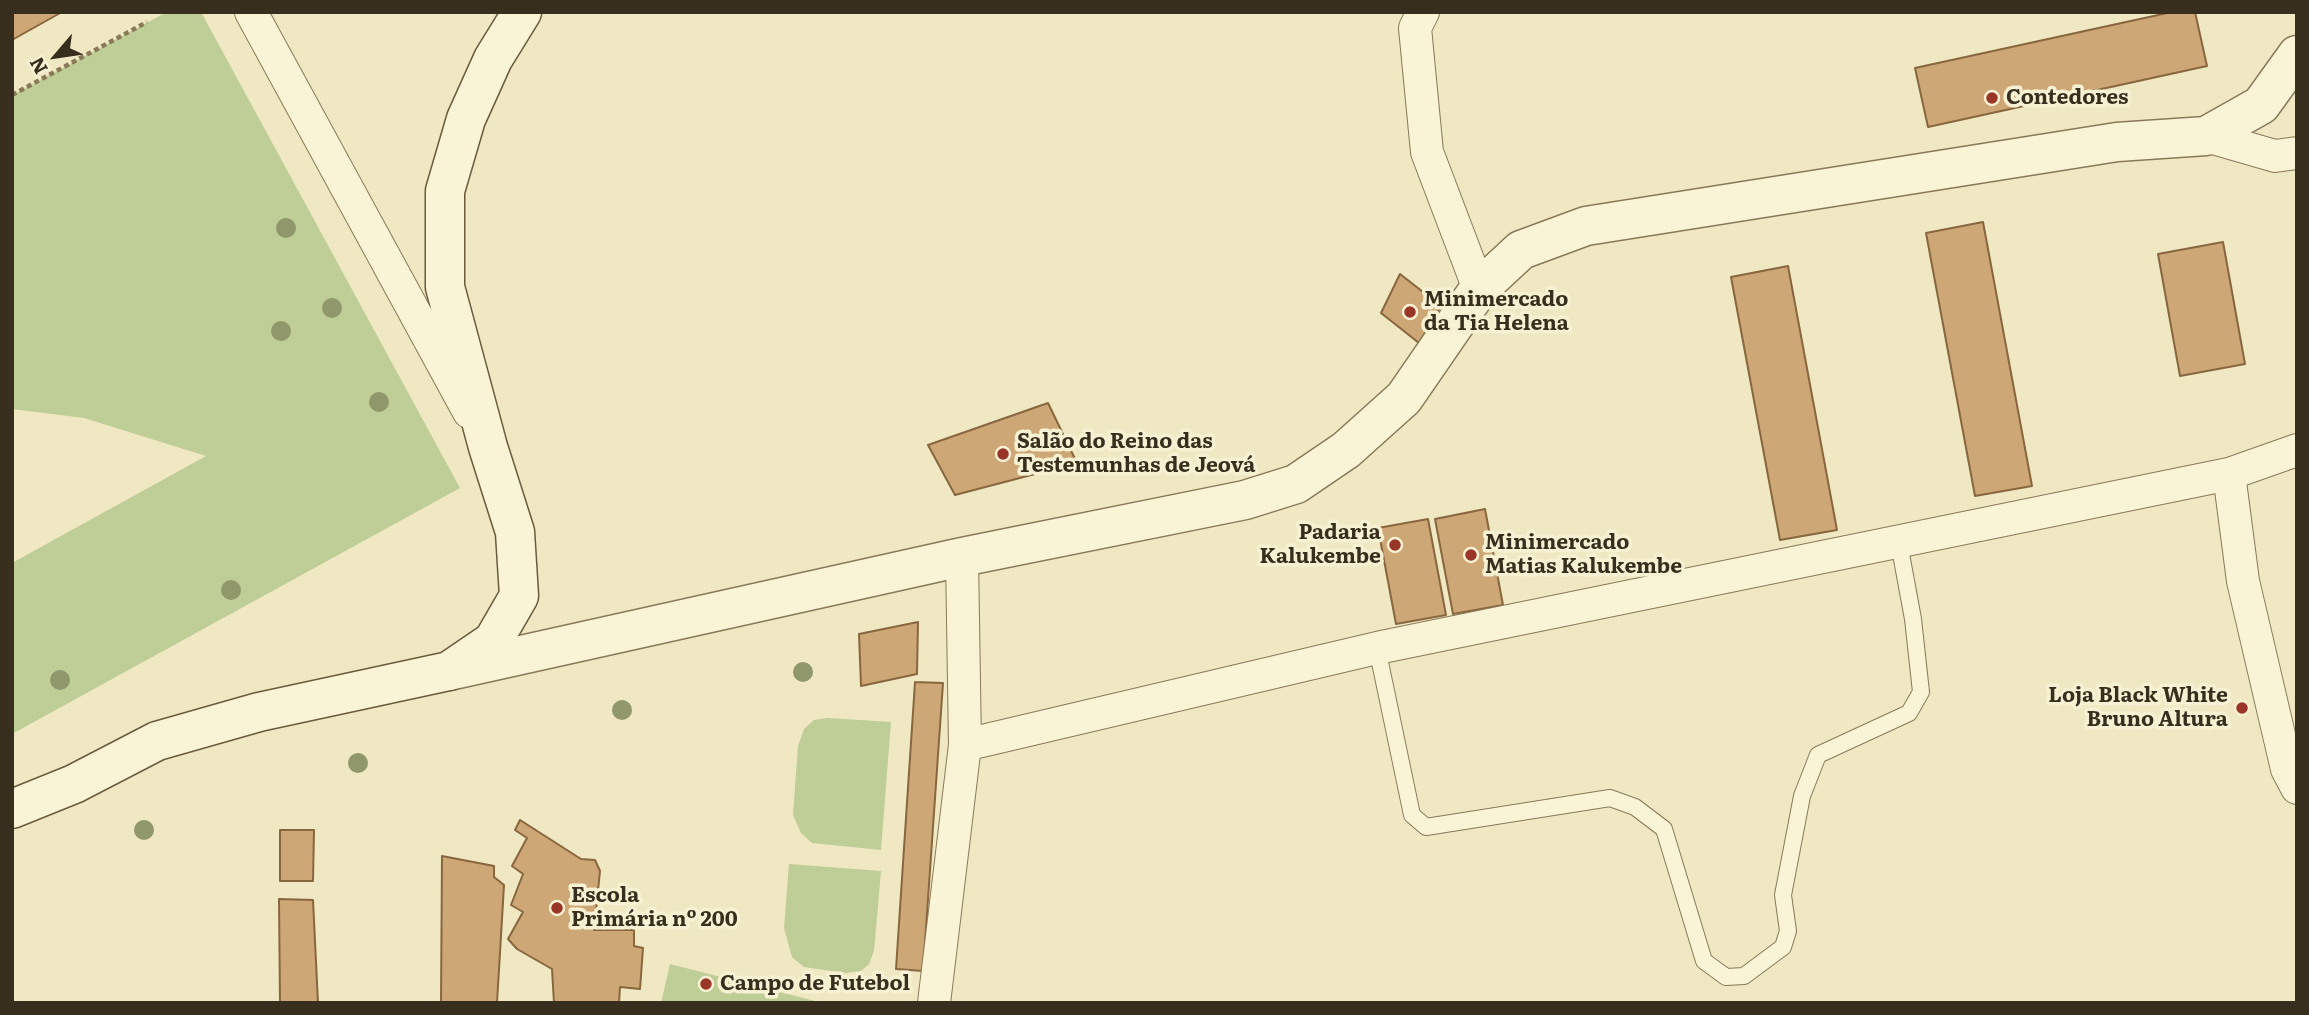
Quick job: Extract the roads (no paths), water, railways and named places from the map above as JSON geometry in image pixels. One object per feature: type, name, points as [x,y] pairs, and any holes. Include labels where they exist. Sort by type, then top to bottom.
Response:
[{"type":"street","points":[[251,12],[488,447]]},
{"type":"street","points":[[449,671],[493,641],[519,596],[515,532],[488,447],[445,287],[445,191],[466,119],[493,59],[522,12]]},
{"type":"street","points":[[1423,12],[1415,28],[1427,152],[1479,289]]},
{"type":"street","points":[[2206,136],[2261,105],[2297,55]]},
{"type":"street","points":[[12,809],[74,784],[157,741],[259,712],[962,557],[1245,500],[1296,484],[1346,450],[1404,398],[1479,289],[1521,250],[1586,226],[2117,142],[2206,136],[2275,156],[2297,153]]},
{"type":"street","points":[[965,745],[1377,648],[2229,474],[2297,450]]},
{"type":"street","points":[[2229,474],[2243,582],[2287,769],[2297,788]]},
{"type":"street","points":[[934,1003],[965,745],[962,557]]},
{"type":"lane","points":[[1377,648],[1412,815],[1426,827],[1610,799],[1635,807],[1664,829],[1704,961],[1726,977],[1744,976],[1783,947],[1788,931],[1783,895],[1787,870],[1801,796],[1818,755],[1909,713],[1921,692],[1913,619],[1899,543]]},
{"type":"place","name":"Contedores","points":[[1992,98]]},
{"type":"place","name":"Minimercado da Tia Helena","points":[[1410,312]]},
{"type":"place","name":"Salão do Reino das Testemunhas de Jeová","points":[[1003,454]]},
{"type":"place","name":"Padaria Kalukembe","points":[[1395,545]]},
{"type":"place","name":"Minimercado Matias Kalukembe","points":[[1471,555]]},
{"type":"place","name":"Loja Black White Bruno Altura","points":[[2242,708]]},
{"type":"place","name":"Escola Primária nº 200","points":[[557,908]]},
{"type":"place","name":"Campo de Futebol","points":[[706,984]]}]
